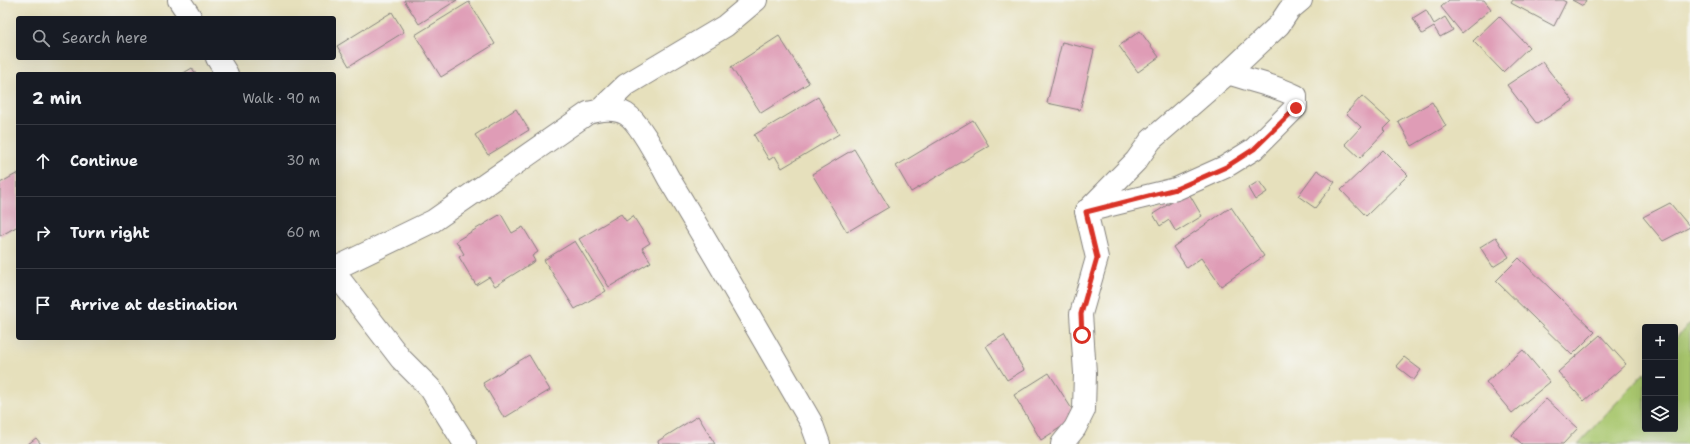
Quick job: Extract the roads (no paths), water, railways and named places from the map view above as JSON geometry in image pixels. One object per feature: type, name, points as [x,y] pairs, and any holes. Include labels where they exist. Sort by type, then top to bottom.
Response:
[{"type":"street","points":[[179,0],[190,16]]},
{"type":"street","points":[[600,110],[626,85],[725,26],[756,0]]},
{"type":"street","points":[[1086,212],[1136,162],[1151,140],[1228,73],[1279,25],[1289,10],[1301,0]]},
{"type":"street","points":[[218,60],[226,72]]},
{"type":"street","points":[[1086,212],[1176,189],[1226,167],[1254,149],[1296,108],[1296,96],[1284,89],[1253,82],[1228,73]]},
{"type":"street","points":[[336,267],[433,221],[588,114],[600,110],[613,110],[626,114],[637,125],[811,422],[819,444]]},
{"type":"street","points":[[1062,444],[1075,428],[1084,410],[1085,373],[1081,314],[1097,258],[1086,212]]},
{"type":"street","points":[[336,275],[401,359],[430,388],[455,424],[465,444]]}]
